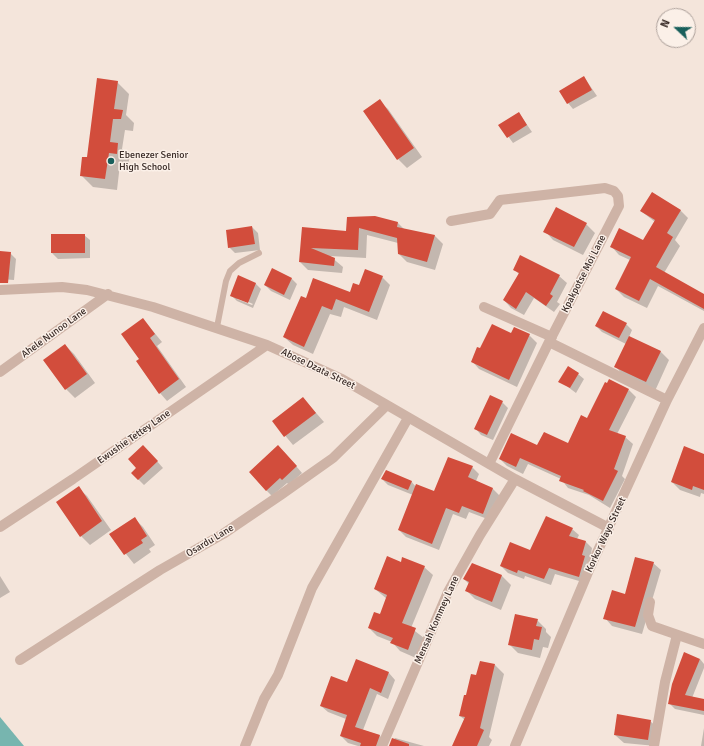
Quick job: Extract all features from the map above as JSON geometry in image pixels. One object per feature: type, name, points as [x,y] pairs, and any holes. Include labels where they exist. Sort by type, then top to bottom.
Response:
[{"type":"street","name":"Kpakpotse Moi Lane","points":[[451,222],[490,214],[500,200],[605,188],[614,192],[618,196],[619,206],[550,340]]},
{"type":"street","name":"Abose Dzata Street","points":[[0,290],[62,288],[87,290],[108,294],[267,345],[342,379],[515,479],[609,528]]},
{"type":"street","name":"Ahele Nunoo Lane","points":[[0,372],[108,294]]},
{"type":"street","points":[[484,307],[667,400]]},
{"type":"street","name":"Korkor Wayo Street","points":[[515,746],[590,570],[667,400],[704,328]]},
{"type":"street","points":[[489,464],[550,340]]},
{"type":"street","name":"Ewushie Tettey Lane","points":[[0,527],[73,480],[267,345]]},
{"type":"street","name":"Osardu Lane","points":[[20,660],[160,570],[223,534],[282,494],[333,458],[387,405]]},
{"type":"street","points":[[245,746],[264,699],[278,675],[312,588],[408,418]]},
{"type":"street","name":"Mensah Kommey Lane","points":[[382,746],[448,592],[480,535],[515,479]]},
{"type":"street","points":[[650,602],[648,615],[652,626],[704,644]]},
{"type":"street","points":[[654,746],[665,682],[677,634]]},
{"type":"lane","points":[[217,328],[226,281],[230,271],[239,263],[259,254]]},
{"type":"water","points":[[0,717],[24,746],[0,746]]},
{"type":"building","points":[[584,76],[592,90],[567,104],[559,91]]},
{"type":"building","points":[[97,78],[118,81],[114,109],[123,110],[121,119],[113,119],[110,142],[118,143],[117,154],[109,153],[105,179],[80,176],[82,157],[87,157]]},
{"type":"building","points":[[380,99],[414,148],[397,160],[363,111]]},
{"type":"building","points":[[519,112],[527,125],[507,138],[498,125]]},
{"type":"building","points":[[652,192],[681,210],[667,233],[673,237],[656,267],[704,294],[704,309],[650,279],[639,301],[615,289],[631,257],[610,247],[619,228],[643,240],[655,220],[640,211]]},
{"type":"building","points":[[556,207],[587,223],[574,247],[543,232]]},
{"type":"building","points":[[375,216],[398,222],[397,227],[435,235],[427,262],[398,254],[397,238],[359,228],[358,250],[311,248],[335,258],[334,266],[299,262],[302,227],[346,231],[347,217]]},
{"type":"building","points":[[252,226],[255,244],[228,248],[226,230]]},
{"type":"building","points":[[51,234],[85,234],[85,253],[51,253]]},
{"type":"building","points":[[0,251],[11,252],[8,283],[0,283]]},
{"type":"building","points":[[520,255],[560,275],[550,294],[553,296],[546,306],[526,292],[516,309],[503,300],[519,273],[513,270]]},
{"type":"building","points":[[272,268],[292,278],[284,295],[264,285]]},
{"type":"building","points":[[365,269],[383,276],[369,312],[336,299],[332,310],[322,306],[304,347],[283,337],[301,296],[306,298],[313,278],[350,292],[353,283],[359,285]]},
{"type":"building","points":[[238,275],[256,283],[248,303],[230,296]]},
{"type":"building","points":[[603,311],[627,323],[619,338],[595,326]]},
{"type":"building","points":[[143,318],[155,334],[150,338],[179,379],[159,394],[136,361],[139,359],[121,334]]},
{"type":"building","points":[[492,324],[511,333],[514,327],[530,334],[509,380],[471,362],[477,347],[480,348]]},
{"type":"building","points":[[629,336],[661,351],[646,382],[614,367]]},
{"type":"building","points":[[65,344],[87,374],[65,390],[43,360]]},
{"type":"building","points":[[568,366],[579,373],[570,388],[558,382]]},
{"type":"building","points":[[609,379],[629,389],[609,430],[626,436],[614,469],[618,471],[603,501],[583,491],[584,490],[559,481],[561,476],[520,458],[516,467],[499,459],[511,433],[537,445],[544,432],[568,443],[581,415],[587,418],[605,382],[607,383]]},
{"type":"building","points":[[490,395],[503,401],[487,435],[474,429]]},
{"type":"building","points":[[303,397],[316,413],[284,437],[272,421]]},
{"type":"building","points":[[143,445],[158,461],[138,480],[131,473],[136,468],[128,459]]},
{"type":"building","points":[[278,445],[297,466],[282,480],[280,478],[266,491],[249,472]]},
{"type":"building","points":[[684,446],[704,454],[704,490],[693,486],[692,490],[671,482]]},
{"type":"building","points":[[448,457],[473,466],[468,477],[493,488],[483,514],[462,506],[459,513],[446,508],[432,544],[398,530],[416,484],[434,491]]},
{"type":"building","points":[[386,470],[412,481],[408,490],[381,479]]},
{"type":"building","points":[[79,486],[102,521],[80,537],[56,502]]},
{"type":"building","points":[[546,516],[573,528],[569,536],[586,541],[582,555],[585,556],[579,577],[549,568],[544,579],[518,570],[517,573],[500,566],[510,542],[530,550]]},
{"type":"building","points":[[135,517],[147,536],[141,540],[143,543],[124,555],[109,534]]},
{"type":"building","points":[[387,556],[401,562],[402,557],[425,566],[402,623],[416,628],[408,650],[390,643],[393,638],[368,628],[374,612],[380,614],[387,595],[374,589]]},
{"type":"building","points":[[635,557],[654,562],[635,627],[603,619],[612,590],[625,594]]},
{"type":"building","points":[[472,563],[502,575],[492,602],[465,591],[469,582],[463,579]]},
{"type":"building","points":[[515,614],[538,619],[536,626],[542,627],[539,640],[534,639],[532,650],[508,645]]},
{"type":"building","points":[[684,652],[700,659],[685,695],[704,699],[704,711],[668,704],[672,684]]},
{"type":"building","points":[[356,659],[389,672],[381,693],[370,688],[355,727],[380,735],[376,746],[360,746],[361,743],[340,736],[347,715],[320,706],[331,676],[347,682]]},
{"type":"building","points":[[480,661],[495,664],[480,728],[484,730],[477,746],[452,746],[465,717],[459,716],[464,695],[466,695],[471,674],[476,675]]},
{"type":"building","points":[[617,714],[651,720],[648,740],[614,735]]},
{"type":"building","points":[[392,738],[409,744],[409,746],[389,746]]},
{"type":"place","name":"Ebenezer Senior High School","points":[[111,161]]}]
